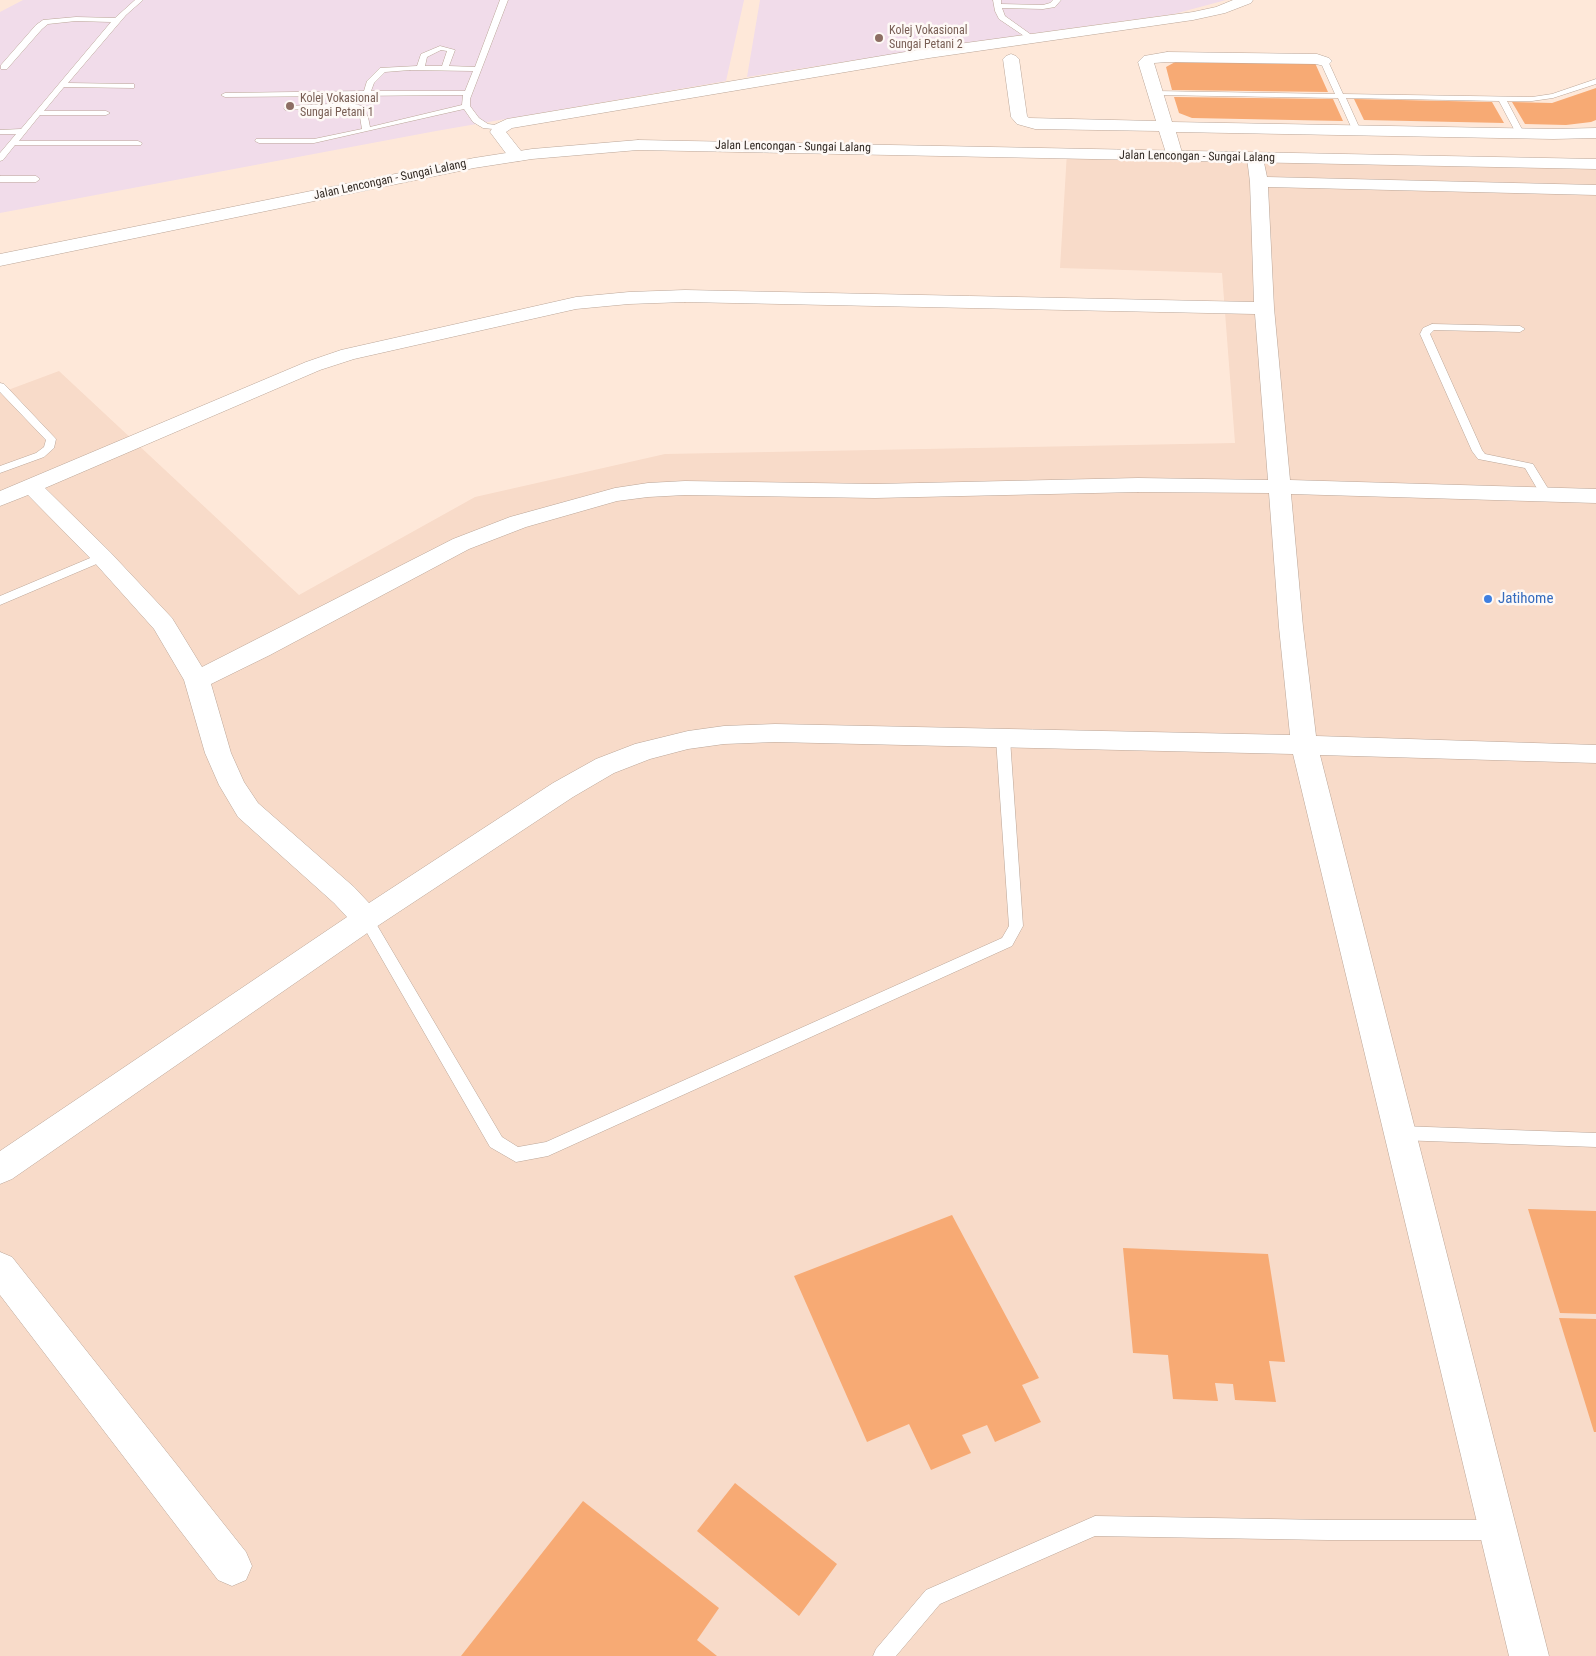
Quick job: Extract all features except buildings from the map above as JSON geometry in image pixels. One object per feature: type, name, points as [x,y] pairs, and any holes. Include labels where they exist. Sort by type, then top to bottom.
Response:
[{"type":"street","points":[[517,156],[498,132],[500,128],[507,124],[823,70],[1030,38],[1193,16],[1220,10],[1246,0]]},
{"type":"street","points":[[1175,156],[1146,62],[1157,57],[1317,59],[1324,61]]},
{"type":"street","points":[[1010,59],[1019,117],[1023,121],[1035,124],[1596,133]]},
{"type":"street","name":"Jalan Lencongan - Sungai Lalang","points":[[0,260],[466,164],[517,156],[656,144],[1175,156],[1257,170],[1596,164]]},
{"type":"street","points":[[1529,1656],[1398,1133],[1304,745],[1292,636],[1264,308],[1257,170],[1596,190]]},
{"type":"street","points":[[0,499],[313,366],[348,354],[576,303],[629,298],[685,296],[1264,308]]},
{"type":"street","points":[[196,680],[269,645],[461,544],[518,522],[614,495],[648,490],[685,488],[810,491],[1217,484],[1596,496]]},
{"type":"street","points":[[32,486],[102,557],[163,624],[196,680],[218,754],[232,785],[248,810],[344,895],[366,919]]},
{"type":"street","points":[[0,1169],[366,919],[563,790],[605,766],[644,751],[688,740],[724,735],[775,733],[1304,745],[1596,754]]},
{"type":"street","points":[[0,1268],[232,1566]]},
{"type":"lane","points":[[0,158],[117,20],[139,0]]},
{"type":"lane","points":[[500,128],[486,126],[476,120],[466,106],[467,93],[504,0]]},
{"type":"lane","points":[[1030,38],[1002,17],[997,3],[1052,5],[1057,0]]},
{"type":"lane","points":[[4,67],[39,27],[46,22],[76,19],[117,20]]},
{"type":"lane","points":[[420,68],[424,56],[440,48],[451,50],[445,68]]},
{"type":"lane","points":[[1324,61],[1356,129]]},
{"type":"lane","points":[[367,93],[370,83],[383,70],[405,68],[477,69]]},
{"type":"lane","points":[[402,76],[405,68]]},
{"type":"lane","points":[[1155,93],[1543,99],[1596,82]]},
{"type":"lane","points":[[62,85],[131,86]]},
{"type":"lane","points":[[225,95],[367,93],[396,89],[467,93]]},
{"type":"lane","points":[[1502,99],[1520,133]]},
{"type":"lane","points":[[288,108],[348,105],[359,108],[364,117],[366,130]]},
{"type":"lane","points":[[260,141],[314,140],[366,130],[466,106]]},
{"type":"lane","points":[[38,113],[106,113]]},
{"type":"lane","points":[[0,132],[23,131]]},
{"type":"lane","points":[[12,143],[138,143]]},
{"type":"lane","points":[[0,179],[36,179]]},
{"type":"lane","points":[[1520,330],[1432,327],[1426,330],[1425,334],[1477,451],[1482,457],[1529,466],[1546,495]]},
{"type":"lane","points":[[0,386],[51,439],[49,448],[40,455],[0,470]]},
{"type":"lane","points":[[0,601],[102,557]]},
{"type":"lane","points":[[366,919],[496,1142],[516,1155],[548,1149],[971,960],[1007,942],[1016,926],[1004,739]]},
{"type":"lane","points":[[1398,1133],[1596,1140]]},
{"type":"lane","points":[[883,1656],[933,1597],[1095,1526],[1328,1530],[1498,1530]]},
{"type":"shaded area","name":"Kolej Vokasional Sungai Petani 1","points":[[23,0],[744,0],[726,81],[436,131],[0,213],[0,12]]},
{"type":"shaded area","name":"Kolej Vokasional Sungai Petani 2","points":[[760,0],[1226,0],[1174,14],[958,44],[747,77]]},
{"type":"shaded area","points":[[1067,152],[1596,164],[1596,1656],[0,1656],[0,393],[59,371],[299,595],[475,497],[665,454],[1235,443],[1222,273],[1060,268]]},
{"type":"place","name":"Kolej Vokasional Sungai Petani 2","points":[[879,38]]},
{"type":"place","name":"Kolej Vokasional Sungai Petani 1","points":[[290,106]]},
{"type":"place","name":"Jatihome","points":[[1488,599]]}]
